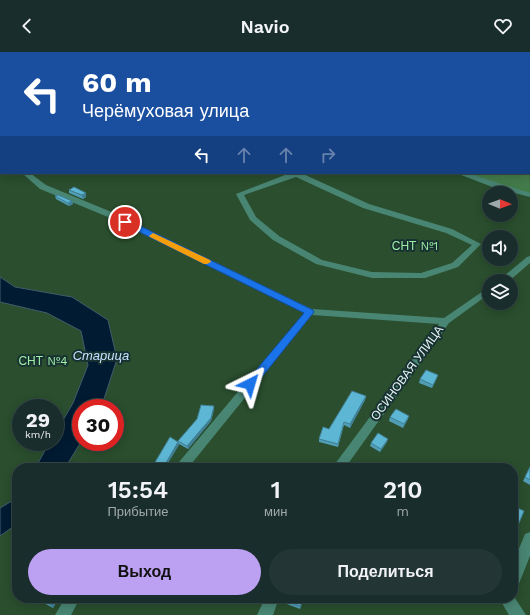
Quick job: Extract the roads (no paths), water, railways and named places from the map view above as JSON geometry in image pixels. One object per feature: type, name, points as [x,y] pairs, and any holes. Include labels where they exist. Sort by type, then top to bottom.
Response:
[{"type":"street","points":[[27,174],[43,187],[111,215],[310,312],[446,321]]},
{"type":"street","points":[[292,174],[240,194],[253,218],[276,238],[319,262],[372,275],[422,276],[455,266],[476,244],[449,230],[366,206],[297,174]]},
{"type":"street","points":[[463,174],[530,195]]},
{"type":"street","points":[[512,274],[530,259]]},
{"type":"street","name":"ОСИНОВАЯ УЛИЦА","points":[[342,463],[446,321],[482,295]]},
{"type":"street","points":[[184,463],[310,312]]},
{"type":"street","points":[[518,569],[530,539]]},
{"type":"street","points":[[63,615],[70,603]]},
{"type":"street","points":[[265,615],[270,603]]},
{"type":"street","points":[[510,603],[518,615]]},
{"type":"water","name":"Старица","points":[[0,277],[15,287],[72,297],[108,320],[117,359],[104,399],[75,399],[88,365],[81,331],[47,313],[0,302]]},
{"type":"water","name":"Старица","points":[[72,405],[72,451],[75,451],[68,463],[38,463],[45,451],[64,451],[64,418]]},
{"type":"water","points":[[12,501],[12,528],[0,536],[0,508]]},
{"type":"park label","name":"СНТ №1","points":[[415,246]]},
{"type":"park label","name":"СНТ №4","points":[[43,361]]}]
